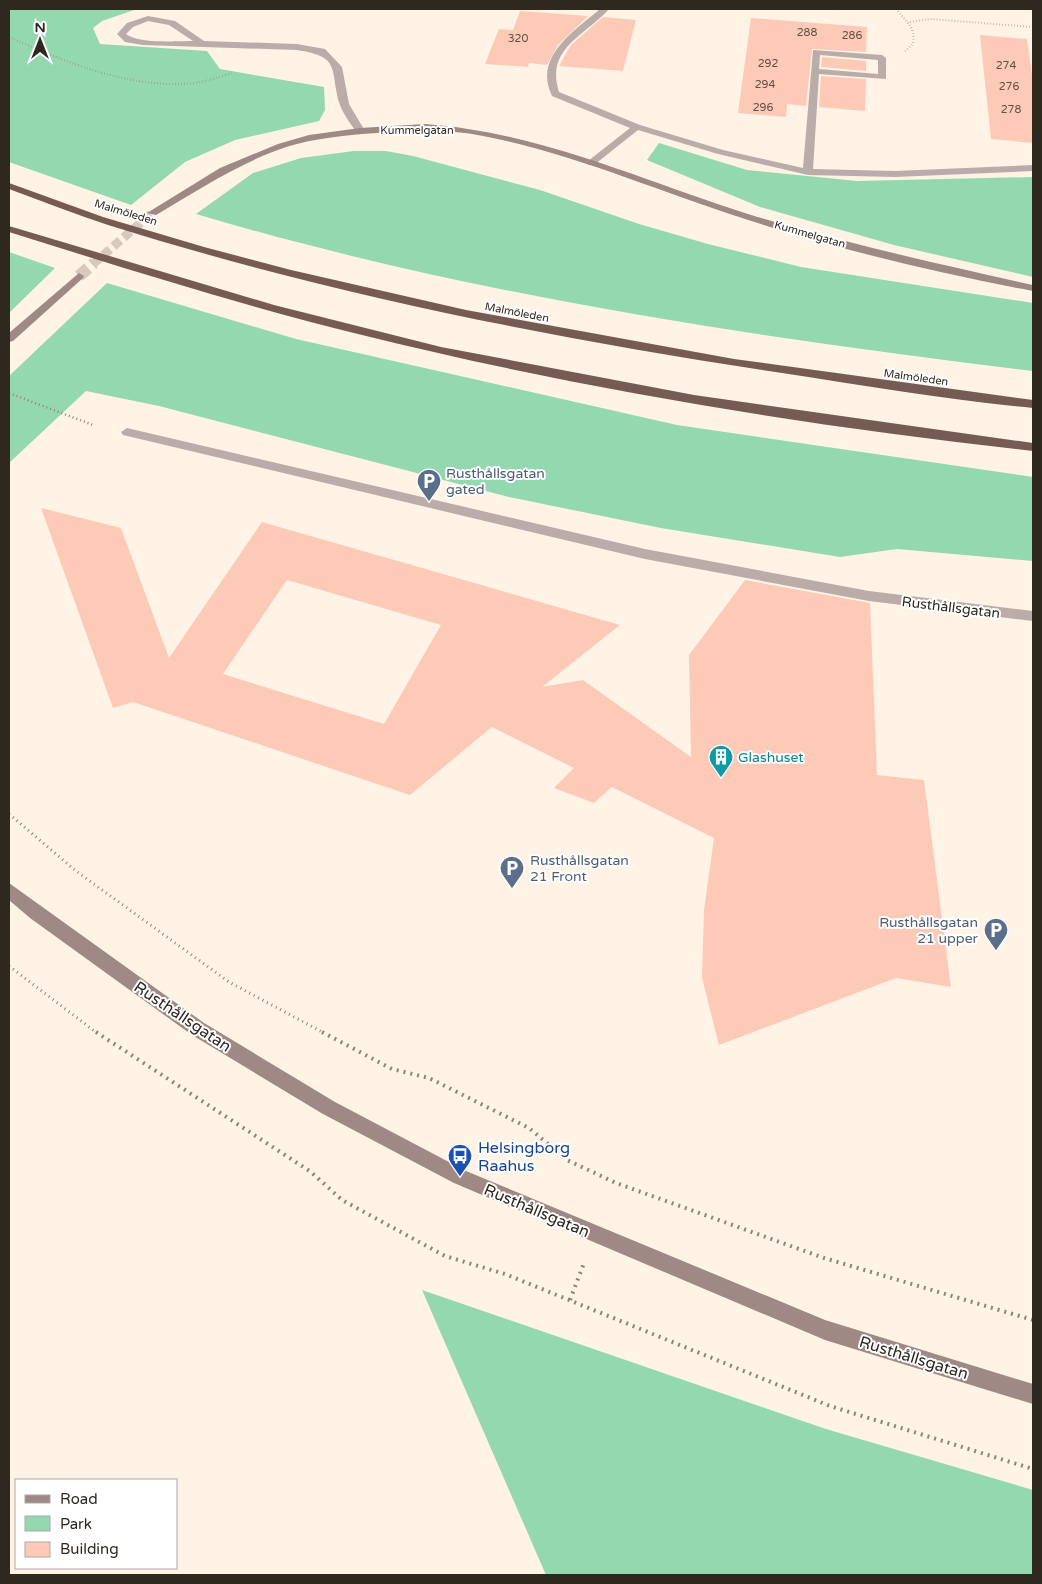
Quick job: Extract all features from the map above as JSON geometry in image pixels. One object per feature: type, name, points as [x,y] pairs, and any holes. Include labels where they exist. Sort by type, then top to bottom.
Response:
[{"type":"highway","name":"Malmöleden","points":[[9,186],[113,222],[243,259],[474,316],[633,347],[762,368],[1033,404]]},
{"type":"highway","points":[[9,229],[213,292],[360,331],[604,384],[878,428],[1033,448]]},
{"type":"street","points":[[605,9],[566,43],[556,59],[550,76],[555,94],[637,127],[722,152],[808,172],[895,174],[1033,168]]},
{"type":"street","name":"Kummelgatan","points":[[201,43],[168,20],[141,19],[125,28],[121,34],[128,40],[143,42],[298,46],[322,51],[338,67],[344,104],[360,131]]},
{"type":"street","points":[[808,172],[814,71],[816,52],[882,58],[883,77],[814,71]]},
{"type":"street","name":"Kummelgatan","points":[[152,213],[195,185],[252,157],[309,138],[360,131],[425,127],[483,133],[531,144],[776,224],[908,261],[1033,288]]},
{"type":"street","points":[[591,163],[637,127]]},
{"type":"street","points":[[9,339],[79,276]]},
{"type":"street","name":"Rusthållsgatan","points":[[127,432],[644,554],[869,596],[1033,616]]},
{"type":"street","name":"Rusthållsgatan","points":[[9,890],[36,913],[198,1029],[329,1108],[460,1177],[824,1330],[1033,1394]]},
{"type":"path","points":[[882,58],[894,58],[913,44],[916,33],[910,22],[896,9]]},
{"type":"path","points":[[910,22],[930,19],[1033,27]]},
{"type":"path","points":[[9,393],[93,425]]},
{"type":"path","points":[[9,814],[76,871],[230,982],[392,1070],[428,1078],[529,1128],[568,1160],[616,1183],[824,1258],[1033,1320]]},
{"type":"path","points":[[9,966],[87,1026],[311,1172],[342,1200],[445,1256],[505,1274],[830,1406],[1033,1469]]},
{"type":"path","points":[[570,1300],[595,1235]]},
{"type":"green space","points":[[9,9],[137,9],[102,21],[93,28],[100,44],[207,51],[220,69],[324,87],[325,110],[319,121],[235,140],[185,162],[131,205],[9,162]]},
{"type":"green space","points":[[659,143],[747,170],[857,181],[1033,177],[1033,277],[894,245],[760,207],[647,160]]},
{"type":"green space","points":[[354,151],[386,151],[413,156],[540,190],[639,224],[708,244],[801,267],[1033,303],[1033,371],[822,344],[611,310],[402,268],[299,243],[196,214],[253,173],[301,158]]},
{"type":"green space","points":[[9,252],[55,268],[9,313]]},
{"type":"green space","points":[[107,283],[296,339],[677,425],[1033,477],[1033,561],[897,549],[840,557],[661,528],[509,497],[159,406],[86,391],[9,463],[9,376]]},
{"type":"green space","points":[[422,1290],[826,1429],[1033,1490],[1033,1575],[546,1575]]},
{"type":"building","points":[[520,11],[588,16],[558,45],[547,65],[529,63],[528,67],[485,64],[499,29],[513,30]]},
{"type":"building","points":[[603,17],[636,20],[623,71],[559,66],[571,45]]},
{"type":"building","points":[[751,18],[867,27],[866,52],[812,49],[806,106],[787,104],[786,117],[738,113]]},
{"type":"building","points":[[980,35],[1027,39],[1033,82],[1033,143],[991,139]]},
{"type":"building","points":[[822,57],[866,61],[866,71],[821,67]]},
{"type":"building","points":[[821,76],[866,79],[865,111],[819,107]]},
{"type":"building","name":"Glashuset","points":[[41,508],[121,528],[169,658],[262,522],[620,625],[542,687],[583,680],[691,757],[689,655],[745,580],[870,603],[877,775],[924,780],[951,987],[896,978],[719,1045],[702,978],[704,910],[714,838],[612,787],[594,803],[554,788],[574,768],[492,727],[410,795],[133,702],[113,708]],"holes":[[[287,580],[441,625],[384,724],[223,674]]]},
{"type":"tunnel","points":[[93,264],[152,213]]},
{"type":"tunnel","points":[[79,276],[94,263]]},
{"type":"place","name":"Rusthållsgatan gated","points":[[429,502]]},
{"type":"place","name":"Glashuset","points":[[721,778]]},
{"type":"place","name":"Rusthållsgatan 21 Front","points":[[512,889]]},
{"type":"place","name":"Rusthållsgatan 21 upper","points":[[996,951]]},
{"type":"place","name":"Helsingborg Raahus","points":[[460,1177]]}]
